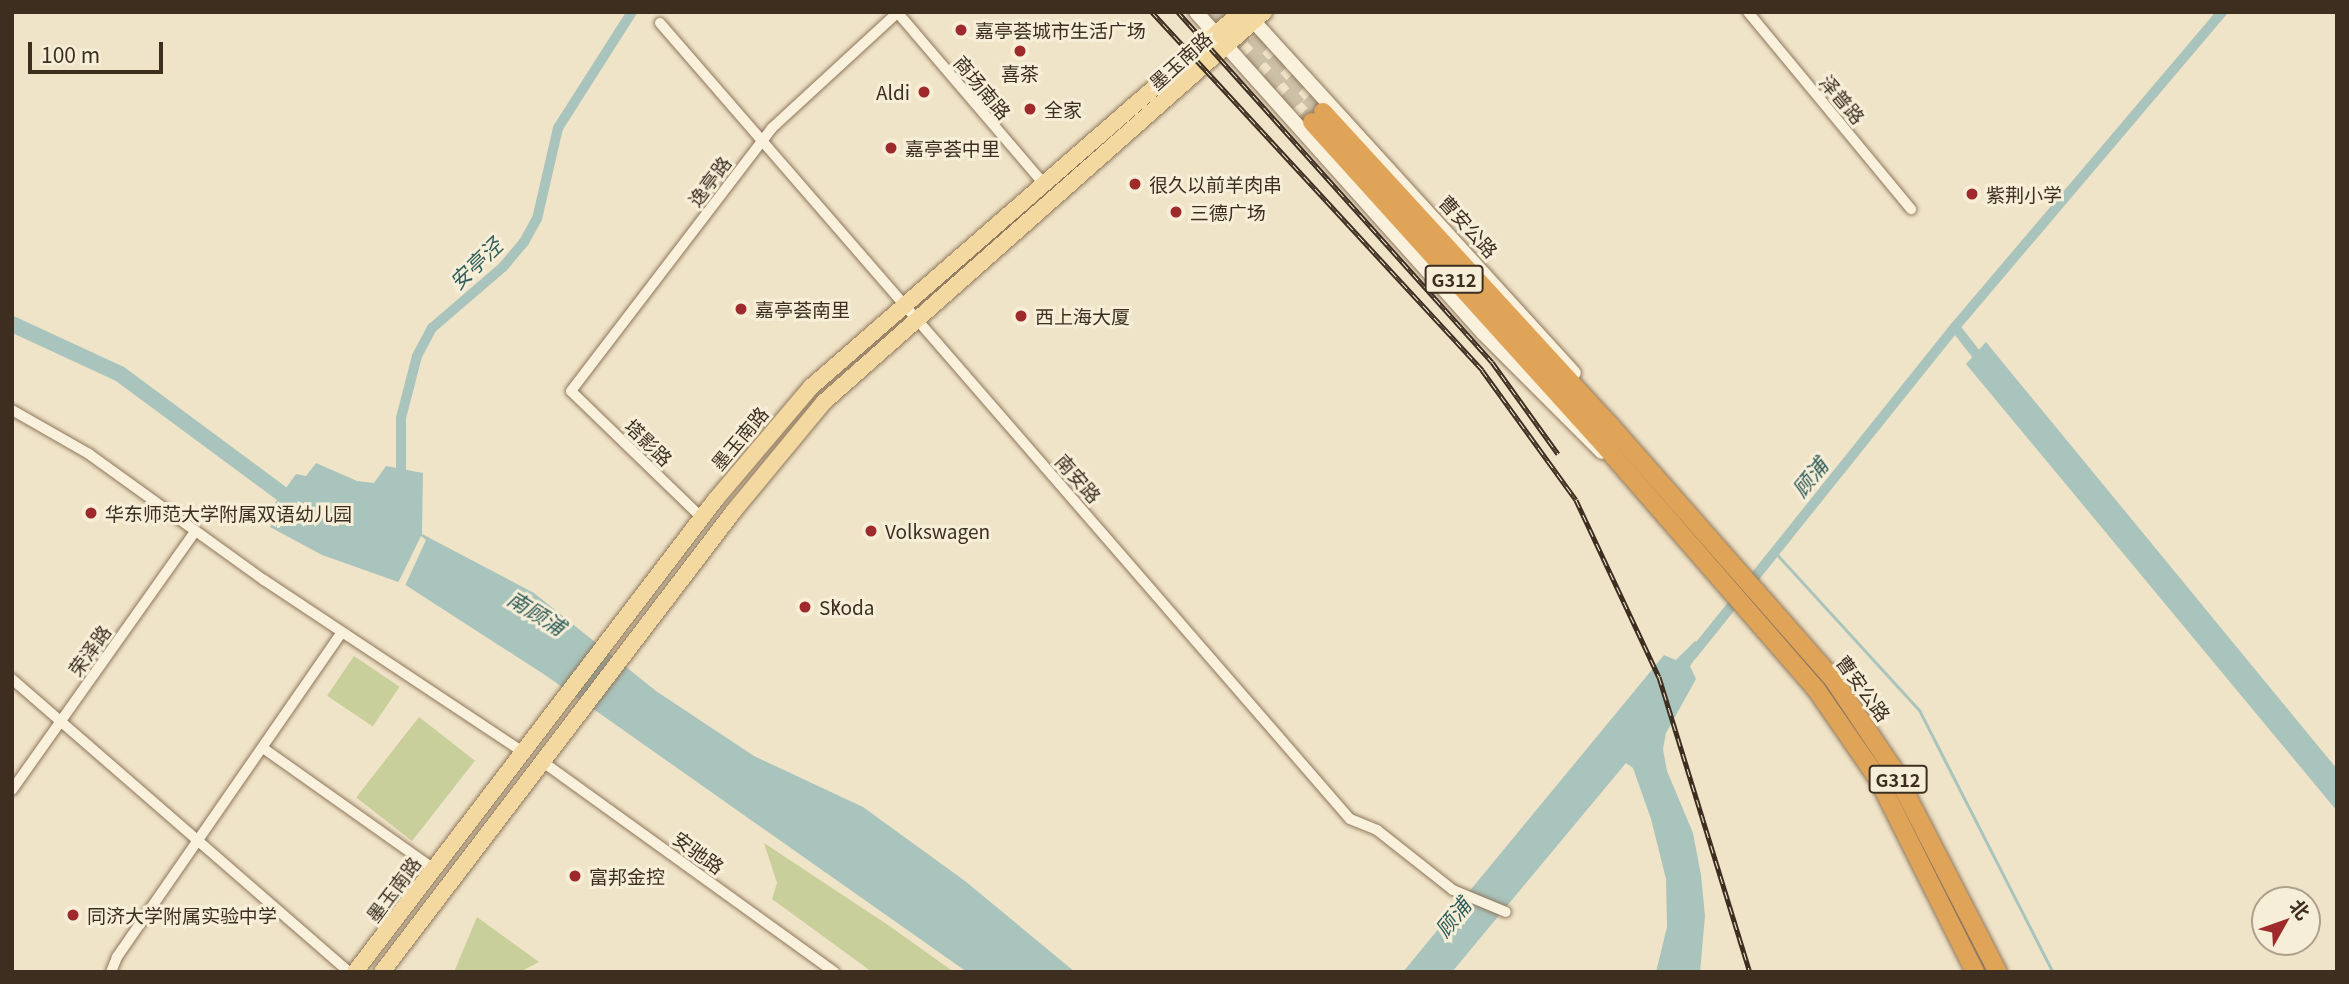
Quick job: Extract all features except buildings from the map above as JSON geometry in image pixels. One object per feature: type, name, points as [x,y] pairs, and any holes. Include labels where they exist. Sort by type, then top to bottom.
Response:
[{"type":"highway","name":"曹安公路","points":[[1318,117],[1637,470],[1729,562],[1868,728],[1998,972]]},
{"type":"highway","name":"曹安公路","points":[[1637,470],[1716,574],[1855,740],[1975,972]]},
{"type":"main road","name":"曹安公路","points":[[1196,12],[1483,333],[1585,438],[1637,470]]},
{"type":"main road","name":"曹安公路","points":[[1251,14],[1613,416],[1637,470]]},
{"type":"main road","name":"墨玉南路","points":[[382,972],[733,512],[824,402],[1251,14]]},
{"type":"main road","name":"墨玉南路","points":[[355,972],[702,518],[811,387],[1044,184],[1221,41]]},
{"type":"street","name":"逸亭路","points":[[572,391],[764,138],[897,12]]},
{"type":"street","name":"商场南路","points":[[897,12],[1044,184]]},
{"type":"street","name":"泽普路","points":[[1748,12],[1911,209]]},
{"type":"street","name":"南安路","points":[[660,23],[764,138],[1350,819],[1377,830],[1464,896],[1506,912]]},
{"type":"street","name":"塔影路","points":[[572,391],[702,518]]},
{"type":"street","points":[[12,410],[89,454],[195,532],[524,753]]},
{"type":"street","name":"荣泽路","points":[[12,790],[195,532]]},
{"type":"street","points":[[111,972],[117,957],[200,841],[342,632]]},
{"type":"street","points":[[12,679],[349,972]]},
{"type":"street","points":[[263,748],[434,869]]},
{"type":"street","name":"安驰路","points":[[543,762],[834,972]]},
{"type":"green space","points":[[354,656],[400,687],[373,727],[327,696]]},
{"type":"green space","points":[[419,717],[475,761],[412,841],[356,797]]},
{"type":"green space","points":[[764,843],[954,972],[872,972],[772,899],[777,883]]},
{"type":"green space","points":[[477,917],[539,962],[520,972],[454,972]]},
{"type":"water","points":[[1986,342],[2337,769],[2337,811],[1966,364]]},
{"type":"water","points":[[316,463],[357,481],[374,483],[386,466],[423,473],[422,534],[534,593],[656,691],[754,756],[863,807],[965,881],[1075,972],[967,972],[545,675],[404,584],[322,555],[270,527],[277,516],[273,506],[296,474],[306,476]]},
{"type":"water","points":[[1695,641],[1703,647],[1690,666],[1696,679],[1666,733],[1663,749],[1667,771],[1693,833],[1701,875],[1705,916],[1700,972],[1656,972],[1667,927],[1666,879],[1651,819],[1633,768],[1626,763],[1452,972],[1403,972],[1664,655],[1676,660]]},
{"type":"pier","points":[[421,536],[426,540],[404,588],[397,585]]},
{"type":"waterway","name":"安亭泾","points":[[401,480],[401,418],[417,356],[432,328],[503,267],[524,242],[537,219],[558,128],[632,12]]},
{"type":"waterway","name":"顾浦","points":[[1693,654],[1955,327],[2222,12]]},
{"type":"waterway","name":"南顾浦","points":[[12,324],[120,374],[297,505]]},
{"type":"waterway","points":[[1955,327],[1983,363]]},
{"type":"waterway","points":[[1775,552],[1920,711],[2053,972]]},
{"type":"tunnel","points":[[1213,12],[1312,122]]},
{"type":"tunnel","points":[[1236,16],[1323,112]]},
{"type":"railway","points":[[1152,12],[1482,370],[1576,500],[1659,677],[1750,972]]},
{"type":"railway","points":[[1178,12],[1492,362],[1558,454]]},
{"type":"place","name":"嘉亭荟城市生活广场","points":[[961,30]]},
{"type":"place","name":"喜茶","points":[[1020,51]]},
{"type":"place","name":"Aldi","points":[[924,92]]},
{"type":"place","name":"全家","points":[[1030,109]]},
{"type":"place","name":"嘉亭荟中里","points":[[891,148]]},
{"type":"place","name":"很久以前羊肉串","points":[[1135,184]]},
{"type":"place","name":"紫荆小学","points":[[1972,194]]},
{"type":"place","name":"三德广场","points":[[1176,212]]},
{"type":"place","name":"嘉亭荟南里","points":[[741,309]]},
{"type":"place","name":"西上海大厦","points":[[1021,316]]},
{"type":"place","name":"华东师范大学附属双语幼儿园","points":[[91,513]]},
{"type":"place","name":"Volkswagen","points":[[871,531]]},
{"type":"place","name":"Škoda","points":[[805,607]]},
{"type":"place","name":"富邦金控","points":[[575,876]]},
{"type":"place","name":"同济大学附属实验中学","points":[[73,915]]}]
